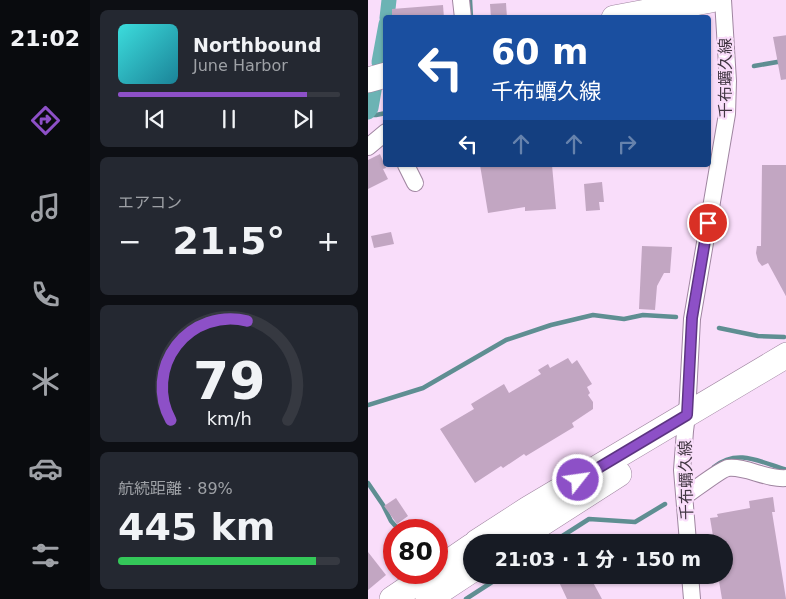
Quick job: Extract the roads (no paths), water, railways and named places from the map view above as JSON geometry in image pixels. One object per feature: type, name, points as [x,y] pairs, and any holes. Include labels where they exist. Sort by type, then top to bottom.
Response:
[{"type":"highway","points":[[630,15],[711,0]]},
{"type":"highway","points":[[368,80],[383,76]]},
{"type":"highway","points":[[525,534],[786,355]]},
{"type":"highway","points":[[490,534],[528,509],[686,423],[786,374]]},
{"type":"highway","points":[[448,562],[463,552]]},
{"type":"highway","points":[[428,599],[463,576]]},
{"type":"highway","points":[[392,599],[414,584]]},
{"type":"street","points":[[461,0],[463,15]]},
{"type":"street","name":"千布蠣久線","points":[[687,534],[682,470],[692,318],[727,114],[728,81],[723,0]]},
{"type":"street","points":[[368,147],[383,134]]},
{"type":"street","points":[[407,167],[415,183]]},
{"type":"street","points":[[685,496],[727,468],[744,470],[777,479],[786,478]]},
{"type":"street","points":[[691,584],[692,599]]},
{"type":"waterway","points":[[387,15],[389,0]]},
{"type":"waterway","points":[[470,0],[471,15]]},
{"type":"waterway","points":[[379,62],[383,40]]},
{"type":"waterway","points":[[754,66],[783,61]]},
{"type":"waterway","points":[[368,112],[371,108],[375,85]]},
{"type":"waterway","points":[[368,115],[383,114]]},
{"type":"waterway","points":[[368,405],[423,388],[506,340],[551,325],[593,315],[624,319],[643,315],[676,317]]},
{"type":"waterway","points":[[719,328],[758,336],[784,337]]},
{"type":"waterway","points":[[714,467],[723,461],[741,457],[787,470]]},
{"type":"waterway","points":[[368,483],[390,519]]},
{"type":"waterway","points":[[566,534],[589,519],[635,522],[665,504]]},
{"type":"waterway","points":[[466,599],[489,584]]}]
